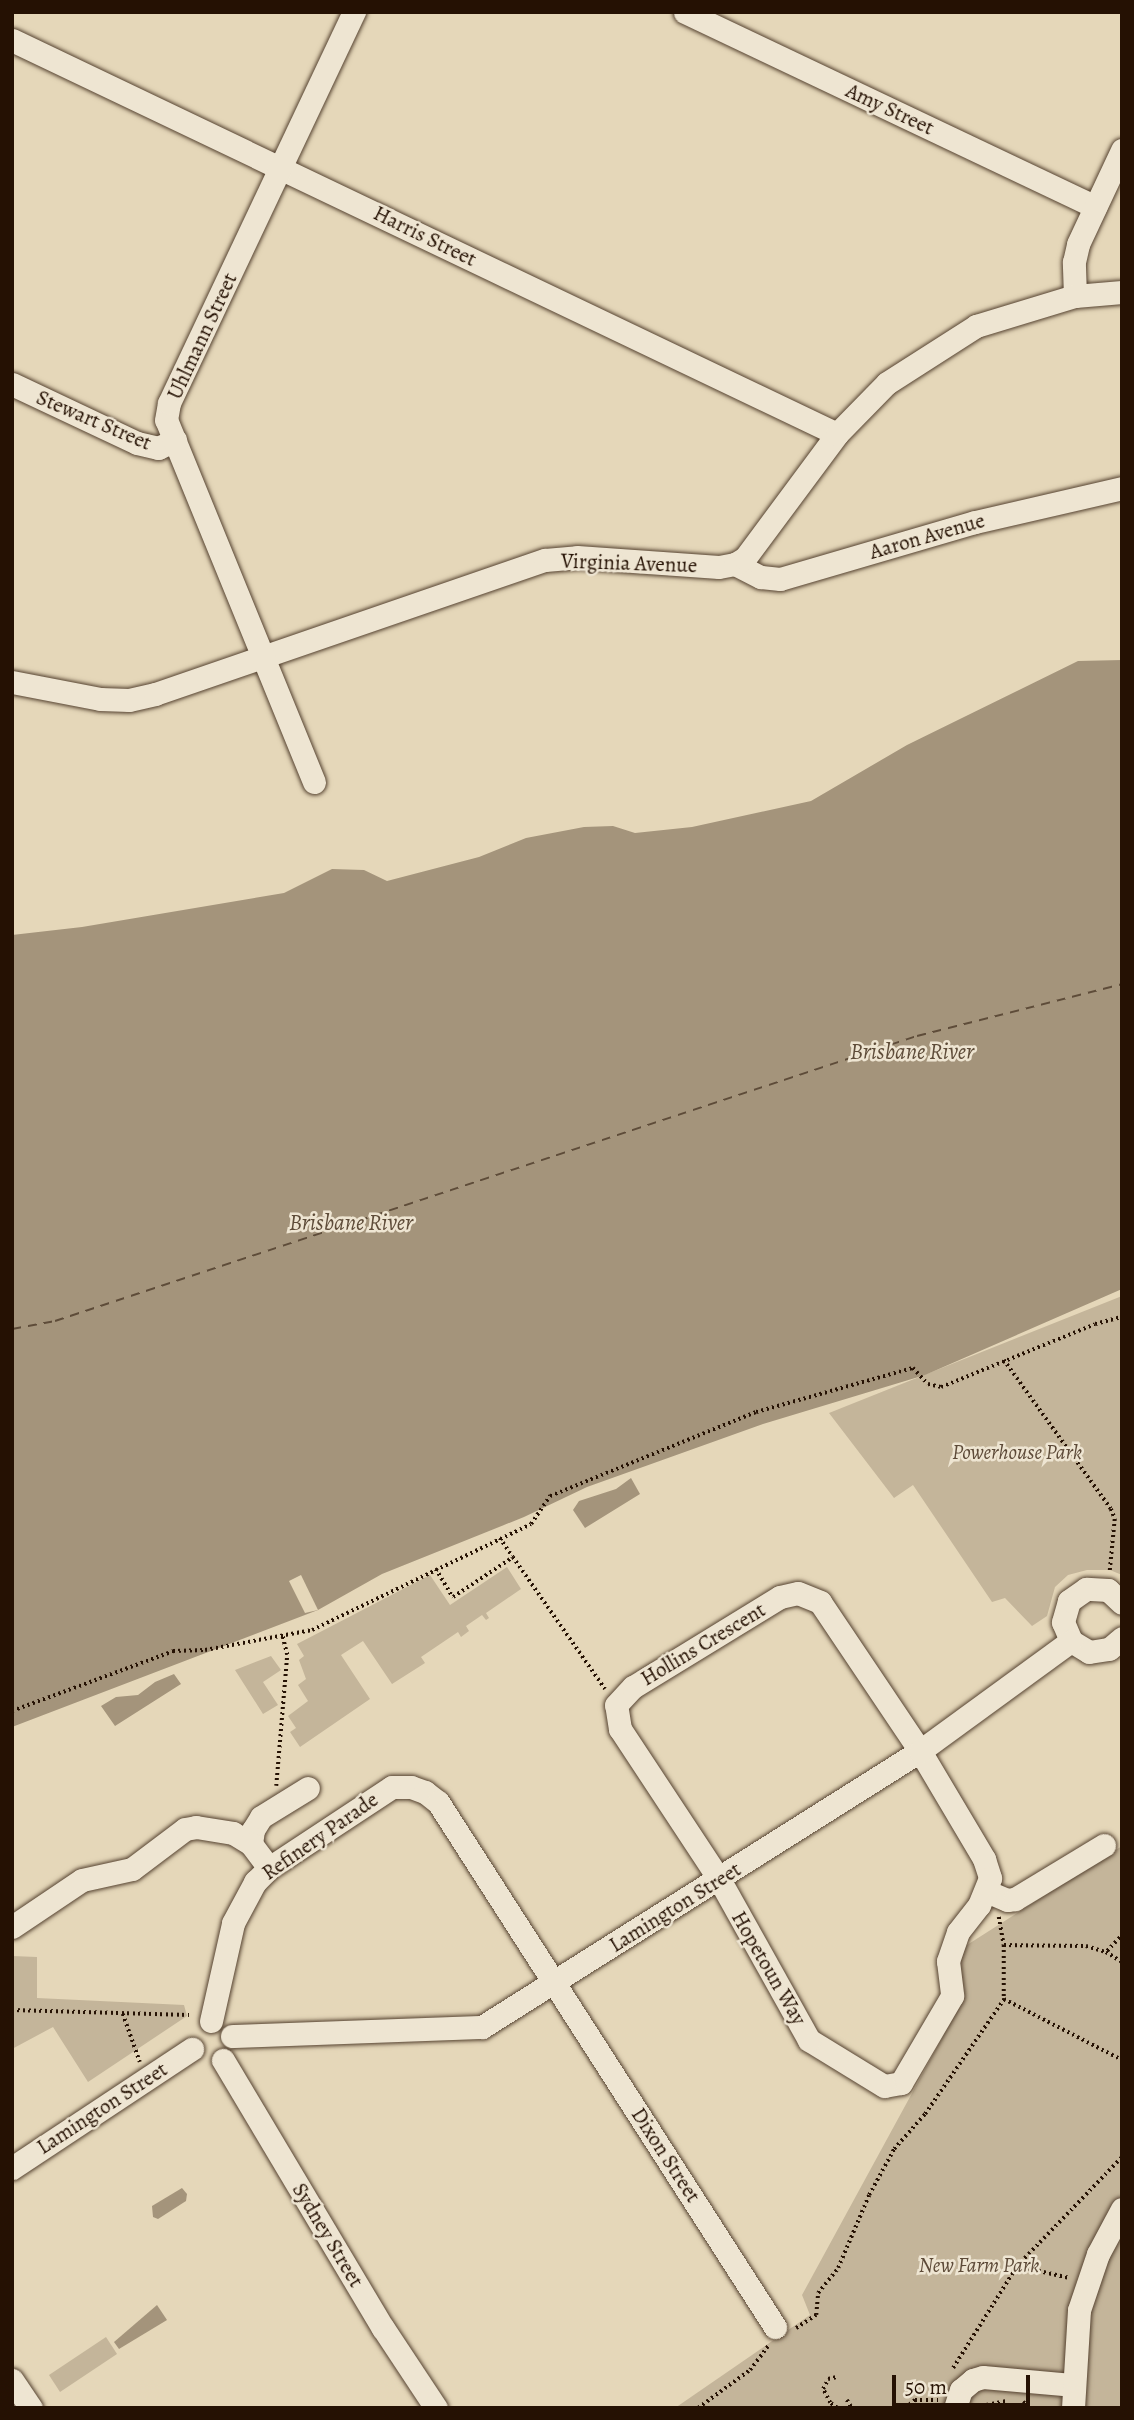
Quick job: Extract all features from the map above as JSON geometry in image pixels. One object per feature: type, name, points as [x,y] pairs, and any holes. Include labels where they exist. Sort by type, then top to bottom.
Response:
[{"type":"street","name":"Uhlmann Street","points":[[314,782],[166,420],[169,403],[354,12]]},
{"type":"street","name":"Amy Street","points":[[685,12],[1094,207]]},
{"type":"street","name":"Harris Street","points":[[12,40],[837,433]]},
{"type":"street","points":[[1075,296],[1074,262],[1078,244],[1122,150]]},
{"type":"street","points":[[735,564],[746,558],[837,433],[887,383],[976,326],[1075,296],[1122,292]]},
{"type":"street","name":"Stewart Street","points":[[12,384],[137,443],[158,448],[175,440]]},
{"type":"street","name":"Aaron Avenue","points":[[735,564],[761,577],[780,579],[975,522],[1122,488]]},
{"type":"street","name":"Virginia Avenue","points":[[12,682],[100,699],[129,699],[263,658],[545,560],[577,557],[719,567],[735,564]]},
{"type":"street","points":[[1122,1603],[1108,1590],[1097,1588],[1077,1594],[1065,1611],[1063,1622],[1071,1642],[1079,1648],[1100,1652],[1109,1649],[1122,1638]]},
{"type":"street","name":"Hollins Crescent","points":[[616,1706],[633,1687],[780,1597],[799,1593],[820,1602],[920,1751]]},
{"type":"street","name":"Lamington Street","points":[[232,2036],[482,2027],[556,1983],[920,1751],[1071,1642]]},
{"type":"street","points":[[616,1706],[620,1729],[719,1879]]},
{"type":"street","points":[[920,1751],[984,1859],[990,1878],[986,1891],[1007,1900],[1015,1899],[1104,1845]]},
{"type":"street","points":[[251,1844],[253,1830],[261,1817],[308,1787]]},
{"type":"street","name":"Refinery Parade","points":[[211,2021],[233,1923],[255,1882],[269,1868],[392,1787],[411,1787],[425,1792],[438,1802],[556,1983]]},
{"type":"street","points":[[12,1927],[82,1880],[132,1869],[185,1829],[196,1827],[233,1833],[251,1844],[269,1868]]},
{"type":"street","name":"Hopetoun Way","points":[[719,1879],[809,2040],[884,2086],[901,2083],[952,1996],[948,1961],[958,1932],[986,1891]]},
{"type":"street","name":"Dixon Street","points":[[556,1983],[781,2333]]},
{"type":"street","points":[[211,2021],[225,2025],[232,2036],[232,2050],[223,2060],[205,2062],[192,2049],[194,2030],[211,2021]]},
{"type":"street","name":"Lamington Street","points":[[12,2168],[192,2049]]},
{"type":"street","name":"Sydney Street","points":[[223,2060],[383,2328],[436,2408]]},
{"type":"street","points":[[946,2400],[973,2380],[983,2377],[1073,2396],[1079,2310],[1098,2254],[1122,2209]]},
{"type":"street","points":[[12,2379],[31,2408]]},
{"type":"path","points":[[12,1711],[173,1651],[205,1650],[312,1630],[534,1519],[550,1496],[756,1412],[913,1368],[928,1384],[941,1387],[1095,1324],[1122,1317]]},
{"type":"path","points":[[1004,1360],[1111,1509],[1115,1519],[1110,1574]]},
{"type":"path","points":[[500,1538],[616,1706]]},
{"type":"path","points":[[436,1569],[453,1597],[513,1557]]},
{"type":"path","points":[[282,1635],[287,1655],[285,1710]]},
{"type":"path","points":[[1106,1952],[1122,1934]]},
{"type":"path","points":[[698,2408],[750,2370],[760,2360],[764,2349],[781,2333],[816,2315],[818,2293],[838,2268],[869,2195],[894,2148],[925,2113],[1004,1999],[1004,1945],[1057,1944],[1106,1952],[1122,1962]]},
{"type":"path","points":[[1004,1999],[1122,2060]]},
{"type":"path","points":[[12,2010],[189,2015]]},
{"type":"path","points":[[123,2014],[145,2079]]},
{"type":"path","points":[[947,2377],[1017,2266],[1122,2157]]},
{"type":"path","points":[[1017,2266],[1075,2279]]},
{"type":"path","points":[[837,2377],[828,2379],[823,2389],[830,2403],[837,2408]]},
{"type":"path","points":[[905,2408],[915,2400],[946,2400],[976,2407],[1012,2399],[1032,2408]]},
{"type":"path","points":[[847,2400],[850,2407]]},
{"type":"green space","name":"Powerhouse Park","points":[[1122,1296],[1122,1575],[1110,1570],[1087,1570],[1068,1575],[1055,1587],[1047,1616],[1032,1626],[1005,1598],[992,1602],[913,1485],[894,1498],[829,1413]]},
{"type":"green space","points":[[507,1567],[521,1589],[486,1613],[489,1618],[486,1620],[482,1615],[466,1626],[469,1631],[461,1637],[458,1632],[421,1657],[425,1663],[392,1684],[363,1641],[341,1655],[370,1699],[300,1747],[290,1732],[296,1728],[288,1716],[308,1701],[298,1685],[306,1679],[299,1660],[304,1656],[297,1644],[430,1575],[450,1605]]},
{"type":"green space","points":[[271,1656],[281,1670],[263,1682],[278,1705],[263,1714],[235,1670]]},
{"type":"green space","name":"New Farm Park","points":[[1122,1846],[1122,2408],[675,2408],[810,2315],[802,2295],[965,1996],[959,1959],[967,1945]]},
{"type":"green space","points":[[12,1956],[37,1957],[37,1998],[184,2005],[187,2016],[88,2082],[53,2027],[12,2049]]},
{"type":"green space","points":[[106,2337],[117,2354],[60,2392],[49,2375]]},
{"type":"water","name":"Brisbane River","points":[[1122,660],[1122,1289],[925,1375],[763,1424],[587,1487],[524,1517],[382,1574],[318,1610],[12,1727],[12,935],[82,927],[284,893],[332,869],[364,870],[387,881],[479,857],[526,838],[584,827],[613,826],[635,833],[692,827],[811,801],[907,745],[1078,661]]},
{"type":"water","points":[[631,1478],[640,1494],[585,1528],[573,1510],[579,1501],[616,1489]]},
{"type":"water","points":[[174,1674],[181,1684],[115,1726],[101,1706],[116,1697],[138,1695],[155,1682]]},
{"type":"water","points":[[182,2188],[187,2194],[186,2201],[158,2219],[153,2217],[152,2206]]},
{"type":"water","points":[[157,2305],[167,2320],[119,2349],[114,2342]]},
{"type":"pier","points":[[301,1575],[318,1610],[305,1613],[289,1581]]},
{"type":"ferry route","points":[[12,1329],[55,1321],[917,1036],[1122,984]]}]
